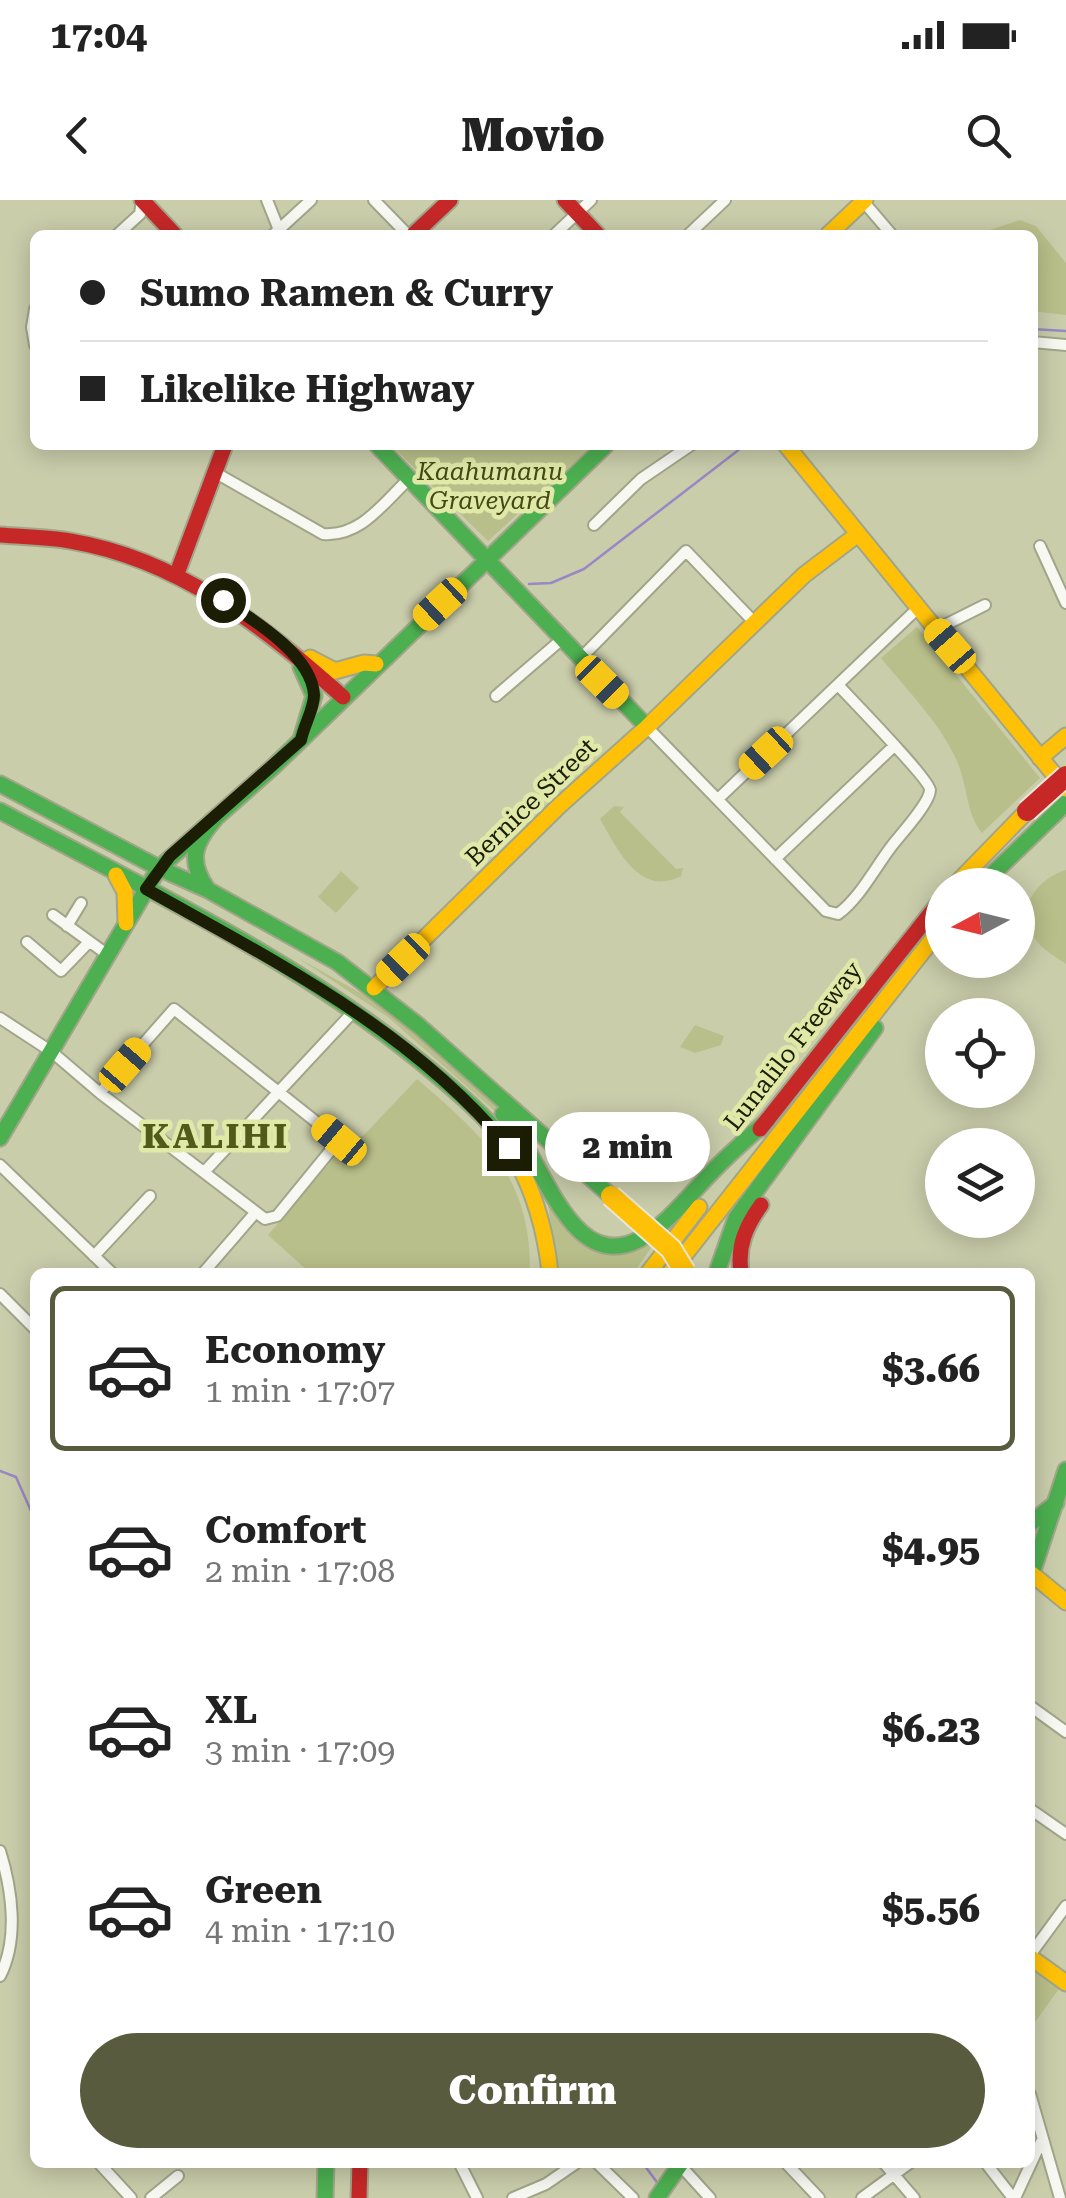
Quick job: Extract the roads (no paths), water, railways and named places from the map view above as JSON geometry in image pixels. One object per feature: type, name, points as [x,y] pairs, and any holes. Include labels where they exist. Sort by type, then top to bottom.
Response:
[{"type":"main road","points":[[142,200],[170,230]]},
{"type":"main road","points":[[416,230],[450,200]]},
{"type":"main road","points":[[833,230],[857,203]]},
{"type":"main road","points":[[578,204],[595,230]]},
{"type":"main road","points":[[176,576],[223,450]]},
{"type":"main road","points":[[381,450],[647,727]]},
{"type":"main road","points":[[0,1138],[159,868],[301,740],[601,450]]},
{"type":"main road","points":[[790,450],[1066,789]]},
{"type":"main road","name":"Bernice Street","points":[[374,988],[804,575],[858,534]]},
{"type":"main road","points":[[0,535],[86,545],[176,576],[240,612],[288,647],[343,697]]},
{"type":"main road","points":[[288,647],[336,671],[364,663],[376,664]]},
{"type":"main road","points":[[288,647],[305,672],[314,696],[301,740]]},
{"type":"main road","points":[[1040,758],[1066,736]]},
{"type":"main road","points":[[995,868],[1066,776]]},
{"type":"main road","points":[[0,784],[208,890],[337,962],[374,988],[671,1249],[682,1268]]},
{"type":"main road","points":[[975,868],[1035,818],[1066,804]]},
{"type":"main road","points":[[0,811],[273,958],[356,1010],[427,1067],[509,1148],[530,1185],[545,1268]]},
{"type":"main road","points":[[208,890],[196,871],[194,849],[215,819]]},
{"type":"main road","points":[[115,873],[126,893],[126,923]]},
{"type":"main road","name":"Lunalilo Freeway","points":[[652,1268],[925,921]]},
{"type":"main road","name":"Lunalilo Freeway","points":[[674,1268],[925,947]]},
{"type":"main road","points":[[718,1268],[736,1218],[861,1051],[910,965]]},
{"type":"main road","points":[[419,1026],[509,1120],[573,1224],[600,1244],[636,1243],[665,1224],[702,1182],[768,1120]]},
{"type":"main road","points":[[741,1268],[739,1252],[751,1218],[832,1092]]},
{"type":"main road","points":[[1035,1563],[1066,1470]]},
{"type":"main road","points":[[1035,1520],[1056,1502]]},
{"type":"main road","points":[[1035,1578],[1066,1602]]},
{"type":"main road","points":[[1035,1960],[1066,1983]]},
{"type":"main road","points":[[325,2198],[326,2168]]},
{"type":"main road","points":[[338,2198],[339,2168]]},
{"type":"main road","points":[[360,2168],[360,2198]]},
{"type":"main road","points":[[657,2198],[678,2168]]},
{"type":"street","points":[[122,230],[140,214],[142,200]]},
{"type":"street","points":[[268,200],[275,230]]},
{"type":"street","points":[[279,230],[312,200]]},
{"type":"street","points":[[374,200],[405,230]]},
{"type":"street","points":[[693,230],[725,200]]},
{"type":"street","points":[[857,203],[887,230]]},
{"type":"street","points":[[558,230],[578,204]]},
{"type":"street","points":[[1038,343],[1066,346]]},
{"type":"street","points":[[594,524],[641,478],[683,450]]},
{"type":"street","points":[[216,472],[323,534],[339,535],[357,528],[409,479]]},
{"type":"street","points":[[1040,546],[1066,603]]},
{"type":"street","points":[[580,659],[686,551],[754,622]]},
{"type":"street","points":[[935,630],[984,605]]},
{"type":"street","points":[[718,799],[917,609]]},
{"type":"street","points":[[496,696],[561,640]]},
{"type":"street","points":[[647,727],[826,912],[834,914],[842,912],[930,794],[926,778],[838,685]]},
{"type":"street","points":[[776,859],[893,747]]},
{"type":"street","points":[[67,926],[81,903]]},
{"type":"street","points":[[53,916],[108,955]]},
{"type":"street","points":[[27,942],[61,971],[89,942]]},
{"type":"street","points":[[0,1018],[52,1052],[100,1093],[265,1219],[277,1216],[339,1140],[174,1008],[100,1093]]},
{"type":"street","points":[[205,1172],[356,1010]]},
{"type":"street","points":[[0,1165],[106,1268]]},
{"type":"street","points":[[94,1256],[150,1196]]},
{"type":"street","points":[[207,1268],[255,1212]]},
{"type":"street","points":[[0,1294],[30,1323]]},
{"type":"street","points":[[1035,1710],[1066,1732]]},
{"type":"street","points":[[1035,1812],[1066,1834]]},
{"type":"street","points":[[0,1851],[9,1891],[11,1937],[0,1976]]},
{"type":"street","points":[[1035,1949],[1066,1906]]},
{"type":"street","points":[[1035,2114],[1060,2198]]},
{"type":"street","points":[[1035,2155],[1042,2141]]},
{"type":"street","points":[[103,2168],[130,2198]]},
{"type":"street","points":[[462,2168],[477,2198]]},
{"type":"street","points":[[513,2198],[546,2184],[569,2168]]},
{"type":"street","points":[[602,2168],[633,2198]]},
{"type":"street","points":[[678,2168],[710,2198]]},
{"type":"street","points":[[790,2168],[818,2198]]},
{"type":"street","points":[[888,2168],[914,2198]]},
{"type":"street","points":[[862,2198],[904,2168]]},
{"type":"street","points":[[990,2168],[1014,2198],[1029,2168]]},
{"type":"street","points":[[151,2198],[178,2176]]},
{"type":"waterway","points":[[1038,329],[1066,331]]},
{"type":"waterway","points":[[529,584],[551,583],[584,569],[739,450]]},
{"type":"waterway","points":[[0,1471],[16,1477],[30,1509]]},
{"type":"waterway","points":[[646,2168],[659,2185]]},
{"type":"district","name":"KALIHI","points":[[216,1136]]},
{"type":"park label","name":"Kaahumanu Graveyard","points":[[490,486]]}]
